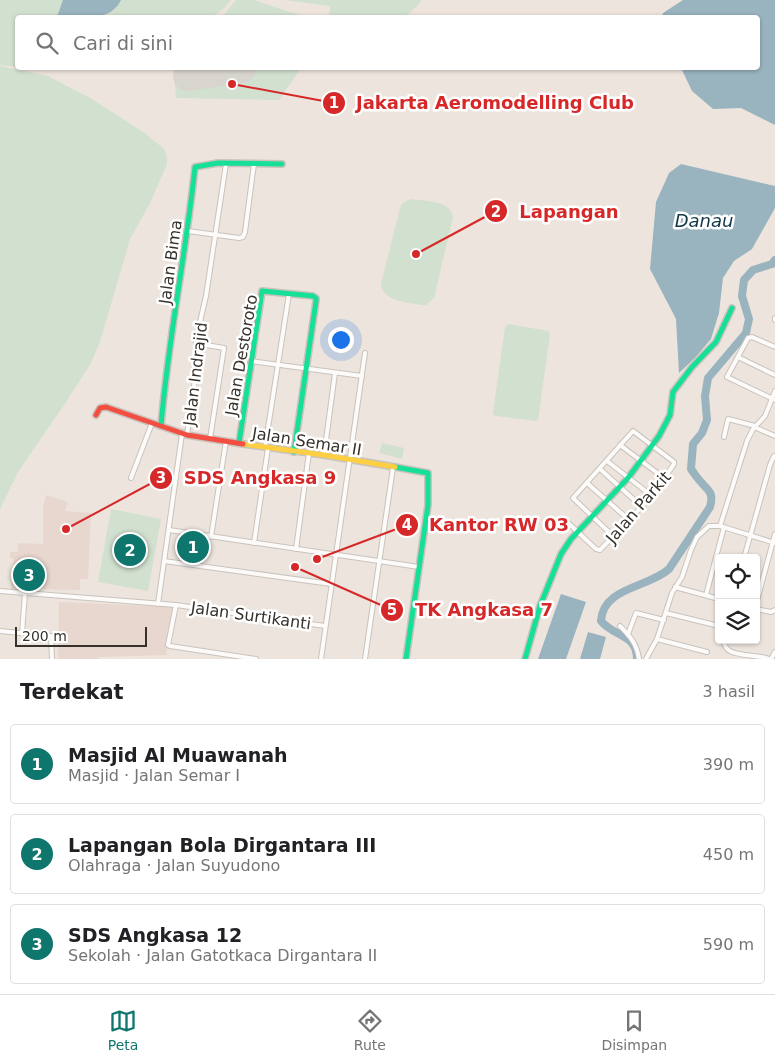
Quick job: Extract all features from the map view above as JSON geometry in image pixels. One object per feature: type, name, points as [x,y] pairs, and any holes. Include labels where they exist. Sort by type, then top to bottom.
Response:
[{"type":"street","name":"Jalan Bima","points":[[161,426],[164,388],[188,231],[195,167],[226,164],[282,164]]},
{"type":"street","name":"Jalan Indrajid","points":[[158,604],[168,530],[200,344],[196,344],[196,339],[206,296],[226,164]]},
{"type":"street","points":[[188,231],[243,237],[254,164]]},
{"type":"street","name":"Jalan Destoroto","points":[[239,443],[262,290],[314,296],[316,298],[306,370]]},
{"type":"street","points":[[254,543],[277,366],[289,294]]},
{"type":"street","points":[[526,659],[540,606],[558,560],[567,544],[628,478],[664,429],[670,415],[674,390],[716,342],[732,308]]},
{"type":"street","points":[[774,399],[728,379],[727,376],[747,339],[750,337],[775,347]]},
{"type":"street","points":[[200,344],[224,348],[210,439]]},
{"type":"street","points":[[320,659],[365,352]]},
{"type":"street","points":[[738,358],[775,375]]},
{"type":"street","points":[[251,362],[362,376]]},
{"type":"street","points":[[294,452],[306,370]]},
{"type":"street","points":[[324,455],[335,373]]},
{"type":"street","points":[[706,595],[722,527],[747,441],[755,427],[765,416],[774,399],[775,391]]},
{"type":"street","points":[[96,415],[100,408],[104,407],[184,434]]},
{"type":"street","points":[[724,437],[728,418],[775,436]]},
{"type":"street","points":[[131,478],[152,423]]},
{"type":"street","points":[[613,536],[573,499],[633,431],[652,445]]},
{"type":"street","name":"Jalan Semar II","points":[[184,434],[428,473],[428,505],[419,567]]},
{"type":"street","points":[[211,537],[226,441]]},
{"type":"street","points":[[620,445],[640,462],[664,478]]},
{"type":"street","name":"Jalan Parkit","points":[[578,532],[598,550],[602,549],[628,519],[652,496],[674,462],[652,445]]},
{"type":"street","points":[[296,549],[309,453]]},
{"type":"street","points":[[745,554],[774,456]]},
{"type":"street","points":[[607,460],[652,496]]},
{"type":"street","points":[[365,659],[393,468]]},
{"type":"street","points":[[600,469],[641,506]]},
{"type":"street","points":[[587,483],[628,519]]},
{"type":"street","points":[[564,519],[578,532]]},
{"type":"street","points":[[646,659],[657,639],[675,587],[682,577],[690,550],[697,537],[709,526],[722,527],[774,542]]},
{"type":"street","points":[[168,530],[419,567],[406,659]]},
{"type":"street","points":[[757,599],[775,534]]},
{"type":"street","points":[[164,561],[331,584]]},
{"type":"street","points":[[675,587],[715,598]]},
{"type":"street","name":"Jalan Surtikanti","points":[[0,591],[176,605],[325,626]]},
{"type":"street","points":[[22,633],[25,593]]},
{"type":"street","points":[[176,605],[168,645],[256,659]]},
{"type":"street","points":[[760,610],[771,612],[775,610]]},
{"type":"street","points":[[628,634],[636,613],[664,620]]},
{"type":"street","points":[[666,613],[715,625]]},
{"type":"street","points":[[620,626],[637,648],[639,659]]},
{"type":"street","points":[[0,631],[52,636],[52,659]]},
{"type":"street","points":[[657,639],[707,652]]},
{"type":"street","points":[[724,644],[725,651],[734,655],[758,656],[770,659],[775,652]]},
{"type":"street","points":[[211,659],[212,653]]},
{"type":"shaded area","points":[[46,495],[68,502],[65,511],[91,513],[88,579],[80,579],[80,590],[11,589],[14,559],[10,558],[10,552],[17,552],[18,543],[43,544],[43,508]]},
{"type":"shaded area","points":[[59,602],[175,607],[166,655],[58,659]]},
{"type":"green space","points":[[0,0],[231,0],[215,15],[15,15],[15,67],[0,65]]},
{"type":"green space","points":[[236,0],[254,0],[299,15],[224,15]]},
{"type":"green space","points":[[284,0],[421,0],[406,15],[329,15],[330,6]]},
{"type":"green space","points":[[0,66],[48,76],[92,99],[146,134],[164,149],[167,164],[150,203],[130,239],[100,342],[91,363],[18,472],[0,509]]},
{"type":"green space","points":[[174,70],[300,70],[279,100],[176,98]]},
{"type":"green space","points":[[410,199],[442,204],[451,211],[453,217],[434,298],[426,305],[403,302],[391,298],[383,290],[381,284],[400,208],[402,204]]},
{"type":"green space","points":[[508,324],[549,331],[550,334],[538,420],[536,421],[495,416],[493,413],[505,327]]},
{"type":"green space","points":[[382,443],[404,448],[402,459],[379,453]]},
{"type":"green space","points":[[111,509],[161,519],[148,591],[98,582]]},
{"type":"water","points":[[63,0],[121,0],[116,7],[103,15],[58,15]]},
{"type":"water","points":[[683,0],[775,0],[775,125],[741,108],[713,109],[692,91],[682,70],[760,70],[760,15],[662,15]]},
{"type":"water","name":"Danau","points":[[681,164],[775,186],[775,208],[752,249],[734,261],[723,278],[719,313],[711,339],[679,373],[676,319],[650,269],[656,202],[669,173]]},
{"type":"water","points":[[561,594],[586,602],[566,659],[538,659]]},
{"type":"water","points":[[588,632],[606,637],[600,659],[580,659]]},
{"type":"waterway","points":[[637,659],[636,651],[629,640],[601,621],[604,610],[610,601],[618,595],[669,569],[710,507],[710,493],[691,469],[693,444],[702,433],[707,420],[705,396],[708,378],[746,333],[749,319],[742,296],[744,280],[753,270],[772,264],[775,260]]},
{"type":"runway","points":[[188,76],[228,70]]},
{"type":"traffic: fast","points":[[161,426],[168,361],[195,167],[218,163],[282,164]]},
{"type":"traffic: fast","points":[[239,443],[262,291],[313,296],[316,298],[316,301],[294,452]]},
{"type":"traffic: fast","points":[[525,659],[540,606],[561,554],[571,539],[628,478],[659,436],[670,415],[673,392],[692,367],[716,342],[732,308]]},
{"type":"traffic: fast","points":[[395,467],[428,473],[428,505],[406,659]]},
{"type":"traffic: slow","points":[[243,444],[395,467]]},
{"type":"traffic: jam","points":[[96,415],[100,408],[106,407],[187,435],[243,444]]},
{"type":"place","name":"Jakarta Aeromodelling Club","points":[[232,84]]},
{"type":"place","name":"Lapangan","points":[[416,254]]},
{"type":"place","name":"SDS Angkasa 9","points":[[66,529]]},
{"type":"place","name":"Masjid Al Muawanah","points":[[193,547]]},
{"type":"place","name":"Lapangan Bola Dirgantara III","points":[[130,550]]},
{"type":"place","name":"Kantor RW 03","points":[[317,559]]},
{"type":"place","name":"TK Angkasa 7","points":[[295,567]]},
{"type":"place","name":"SDS Angkasa 12","points":[[29,575]]}]
